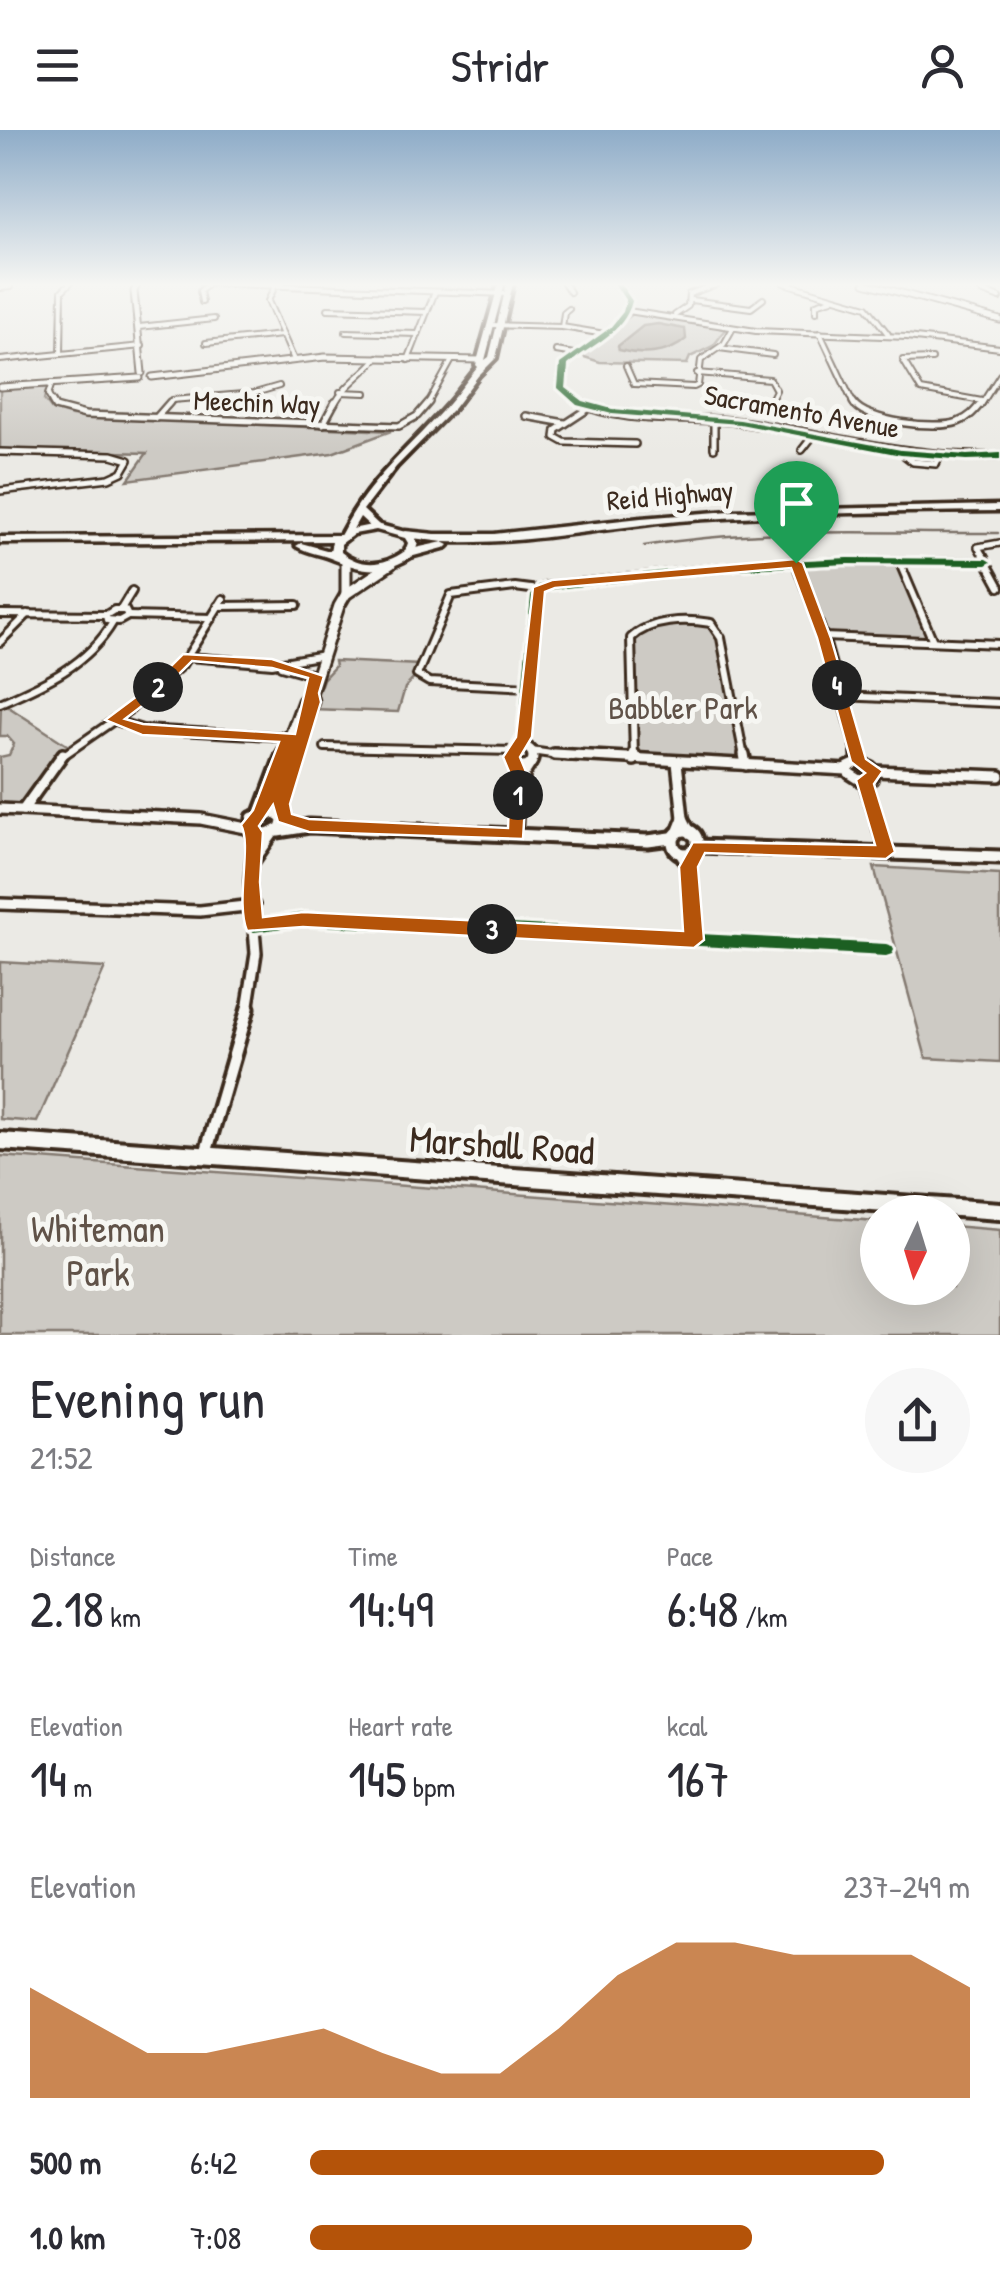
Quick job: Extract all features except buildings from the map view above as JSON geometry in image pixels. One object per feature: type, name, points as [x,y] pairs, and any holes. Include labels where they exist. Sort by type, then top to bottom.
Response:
[{"type":"highway","name":"Reid Highway","points":[[405,534],[442,539],[508,539],[690,517],[1000,510]]},
{"type":"highway","name":"Reid Highway","points":[[410,553],[434,546],[529,542],[619,527],[710,520],[1000,510]]},
{"type":"highway","points":[[376,527],[405,534],[412,543],[410,553],[391,564],[364,566],[304,546],[0,542],[343,536],[376,527]]},
{"type":"highway","points":[[342,559],[334,547],[343,536]]},
{"type":"main road","points":[[343,536],[366,496],[400,454],[459,396],[480,363],[487,339]]},
{"type":"main road","points":[[480,363],[492,358],[497,339]]},
{"type":"main road","points":[[358,510],[376,527]]},
{"type":"main road","name":"Marshall Road","points":[[0,1141],[1000,1210]]},
{"type":"street","points":[[61,339],[61,354]]},
{"type":"street","points":[[141,339],[146,374]]},
{"type":"street","points":[[206,343],[242,339]]},
{"type":"street","points":[[284,339],[294,360]]},
{"type":"street","points":[[408,359],[416,339]]},
{"type":"street","points":[[591,407],[570,398],[562,388],[564,364],[597,339]]},
{"type":"street","points":[[720,348],[725,339]]},
{"type":"street","points":[[823,339],[858,410],[940,424],[968,418],[1000,375]]},
{"type":"street","points":[[955,339],[1000,348]]},
{"type":"street","points":[[0,360],[142,346]]},
{"type":"street","points":[[626,366],[632,381],[640,385],[694,387],[698,385],[698,359],[720,348],[773,355]]},
{"type":"street","points":[[556,352],[574,354]]},
{"type":"street","points":[[0,387],[294,360],[377,358],[480,363]]},
{"type":"street","points":[[324,424],[340,392],[377,358]]},
{"type":"street","points":[[932,359],[903,360],[921,390],[982,401]]},
{"type":"street","name":"Meechin Way","points":[[52,384],[49,399],[61,410],[84,416],[406,424],[441,385],[452,361]]},
{"type":"street","points":[[697,373],[770,379],[776,390],[773,396]]},
{"type":"street","points":[[156,418],[172,400],[255,393],[280,386]]},
{"type":"street","points":[[340,392],[366,393]]},
{"type":"street","points":[[591,407],[564,423],[554,433],[558,440],[636,444]]},
{"type":"street","name":"Sacramento Avenue","points":[[591,407],[714,419],[904,455],[1000,456]]},
{"type":"street","points":[[526,416],[564,423]]},
{"type":"street","points":[[714,419],[714,448]]},
{"type":"street","points":[[802,450],[813,436]]},
{"type":"street","points":[[0,452],[112,455],[129,460],[122,472],[97,481],[0,492]]},
{"type":"street","points":[[1000,543],[978,547],[1000,587]]},
{"type":"street","points":[[205,1156],[252,995],[254,905],[250,822],[259,814],[303,701],[311,693],[346,594],[342,559]]},
{"type":"street","points":[[898,561],[934,641]]},
{"type":"street","points":[[529,687],[429,682],[417,675],[451,595],[516,587],[538,590],[552,584],[796,563],[986,562]]},
{"type":"street","points":[[796,563],[824,638],[859,762],[874,771],[1000,776]]},
{"type":"street","points":[[346,594],[391,564]]},
{"type":"street","points":[[125,612],[132,590]]},
{"type":"street","points":[[516,834],[518,774],[514,756],[524,737],[538,590]]},
{"type":"street","points":[[23,810],[66,750],[158,687],[188,657],[220,603],[297,605]]},
{"type":"street","points":[[0,614],[110,619],[125,612],[212,618]]},
{"type":"street","points":[[0,642],[28,614]]},
{"type":"street","points":[[0,703],[63,671],[98,643],[110,619]]},
{"type":"street","points":[[634,760],[632,638],[644,628],[697,620],[710,623],[721,638],[746,765]]},
{"type":"street","points":[[824,638],[1000,644]]},
{"type":"street","points":[[272,664],[324,654]]},
{"type":"street","points":[[188,657],[272,664],[317,676]]},
{"type":"street","points":[[252,865],[283,817],[282,804],[314,702],[311,693]]},
{"type":"street","points":[[840,696],[1000,704]]},
{"type":"street","points":[[113,720],[142,730],[289,737]]},
{"type":"street","points":[[518,803],[531,756],[524,737]]},
{"type":"street","points":[[324,747],[848,770],[859,762]]},
{"type":"street","points":[[514,756],[531,756]]},
{"type":"street","points":[[677,762],[683,818],[696,843],[688,867]]},
{"type":"street","points":[[848,770],[855,778],[864,780],[872,779],[874,771]]},
{"type":"street","points":[[864,780],[886,852]]},
{"type":"street","points":[[0,809],[219,822],[276,833],[309,826],[1000,857]]},
{"type":"street","points":[[219,822],[259,814],[309,826]]},
{"type":"street","points":[[683,818],[676,843],[688,867],[694,940]]},
{"type":"street","points":[[676,843],[696,843]]},
{"type":"street","points":[[0,904],[200,912],[254,905]]},
{"type":"street","points":[[254,926],[303,919],[886,950]]},
{"type":"green space","points":[[602,339],[718,339],[690,357],[687,364],[600,362],[581,356]]},
{"type":"green space","points":[[47,387],[44,400],[52,410],[72,416],[391,431],[332,453],[128,480],[147,453],[0,449],[0,389]]},
{"type":"green space","points":[[899,561],[933,641],[824,637],[796,563]]},
{"type":"green space","name":"Babbler Park","points":[[697,620],[717,628],[746,765],[634,760],[631,638],[644,628]]},
{"type":"green space","points":[[334,661],[420,665],[405,688],[398,712],[312,709]]},
{"type":"green space","points":[[1,702],[70,747],[23,810],[0,809],[0,757],[9,755],[14,744],[7,736],[0,736]]},
{"type":"green space","points":[[874,867],[1000,874],[1000,1062],[926,1058]]},
{"type":"green space","points":[[0,962],[105,968],[37,1122],[0,1119]]},
{"type":"green space","name":"Whiteman Park","points":[[0,1156],[860,1220],[860,1305],[970,1305],[970,1227],[1000,1230],[1000,1335],[0,1335]]},
{"type":"shaded area","points":[[626,339],[686,339],[654,353],[619,350],[618,346]]},
{"type":"waterway","points":[[644,546],[776,533],[998,533]]},
{"type":"cycle path","points":[[600,339],[564,364],[562,388],[584,405],[630,414],[740,422],[901,452],[1000,456]]},
{"type":"cycle path","points":[[516,751],[524,737],[536,596],[543,587],[725,567],[848,561],[986,562]]},
{"type":"cycle path","points":[[254,926],[303,919],[886,950]]},
{"type":"route","points":[[796,563],[803,573],[824,638],[859,762],[875,774],[864,780],[886,852],[700,846],[688,867],[694,940],[303,919],[254,926],[250,882],[254,832],[250,822],[261,813],[289,737],[142,730],[113,720],[158,687],[188,657],[272,664],[317,676],[311,693],[314,702],[282,804],[284,818],[309,826],[516,834],[518,774],[511,757],[524,737],[538,590],[552,584],[796,563]]}]
